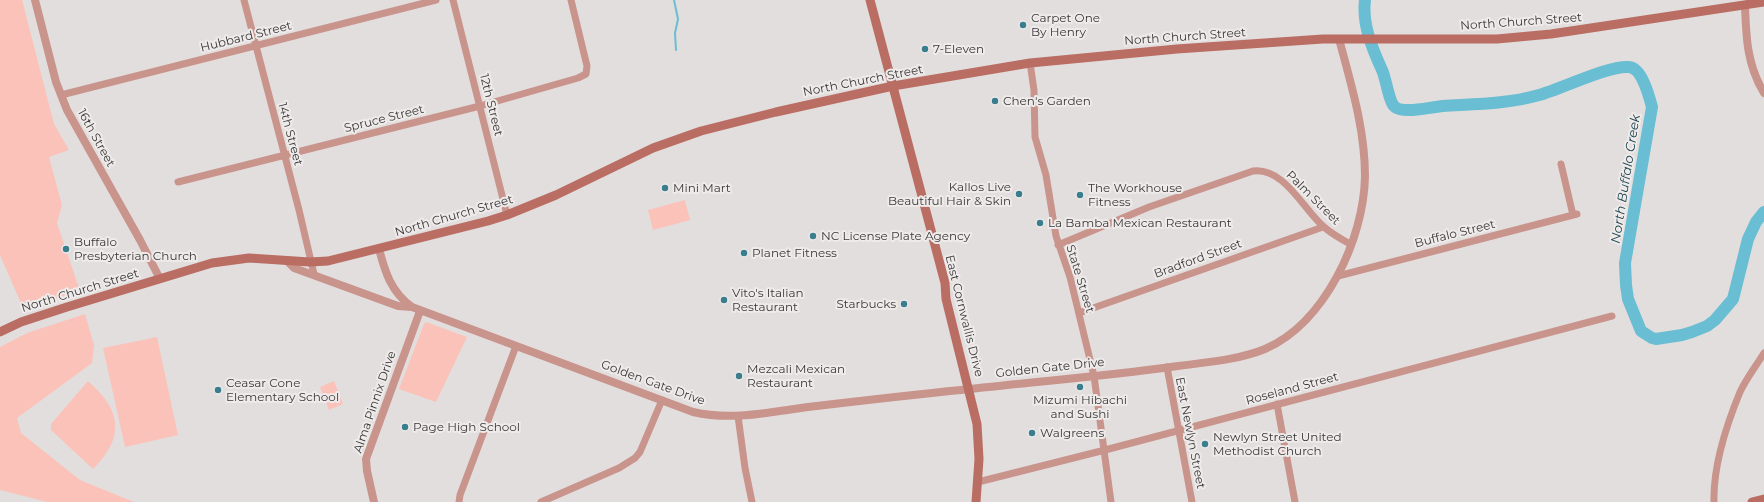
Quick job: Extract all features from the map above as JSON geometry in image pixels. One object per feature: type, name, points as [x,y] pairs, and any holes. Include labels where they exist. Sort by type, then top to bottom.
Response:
[{"type":"main road","name":"East Cornwallis Drive","points":[[871,2],[945,283],[946,299],[970,389],[977,424],[979,445],[976,502]]},
{"type":"main road","name":"North Church Street","points":[[0,332],[21,322],[212,263],[243,258],[310,262],[328,261],[507,215],[556,196],[653,148],[701,131],[776,112],[893,86],[1030,63],[1177,49],[1339,39],[1497,39],[1551,34],[1764,2]]},
{"type":"main road","points":[[1752,502],[1764,499]]},
{"type":"street","name":"16th Street","points":[[35,0],[61,96],[77,130],[140,240],[160,279]]},
{"type":"street","name":"14th Street","points":[[244,0],[314,274]]},
{"type":"street","name":"Hubbard Street","points":[[61,96],[436,0]]},
{"type":"street","name":"12th Street","points":[[453,0],[507,215]]},
{"type":"street","name":"Spruce Street","points":[[178,182],[480,106],[578,78],[586,74],[587,66],[571,0]]},
{"type":"street","points":[[1745,5],[1749,60],[1756,80],[1764,93]]},
{"type":"street","name":"Golden Gate Drive","points":[[379,249],[385,272],[391,286],[401,298],[412,307],[704,415],[738,416],[1166,368],[1246,355],[1264,349],[1283,339],[1303,323],[1321,302],[1338,276],[1358,221],[1365,177],[1364,150],[1353,89],[1339,39]]},
{"type":"street","name":"State Street","points":[[1030,63],[1034,90],[1034,132],[1046,175],[1058,245],[1067,266],[1094,376],[1111,502]]},
{"type":"street","name":"Buffalo Street","points":[[1338,276],[1575,215],[1561,164]]},
{"type":"street","name":"Palm Street","points":[[1058,245],[1149,207],[1253,171],[1262,170],[1270,172],[1280,179],[1323,227],[1350,244]]},
{"type":"street","name":"Bradford Street","points":[[1079,313],[1323,227]]},
{"type":"street","name":"Golden Gate Drive","points":[[287,261],[294,268],[314,274],[398,306],[412,307]]},
{"type":"street","name":"Alma Pinnix Drive","points":[[374,502],[367,471],[366,459],[420,311]]},
{"type":"street","name":"Roseland Street","points":[[978,482],[1178,431],[1612,316]]},
{"type":"street","points":[[459,502],[460,495],[516,346]]},
{"type":"street","points":[[1714,502],[1720,453],[1731,416],[1741,391],[1764,353]]},
{"type":"street","name":"East Newlyn Street","points":[[1166,368],[1192,502]]},
{"type":"street","points":[[541,502],[620,468],[635,458],[640,452],[662,400]]},
{"type":"street","points":[[1278,404],[1295,502]]},
{"type":"street","points":[[738,416],[745,468],[752,502]]},
{"type":"shaded area","points":[[0,0],[22,0],[54,124],[69,150],[49,157],[62,205],[57,223],[80,291],[23,308],[0,255]]},
{"type":"shaded area","points":[[685,200],[690,220],[653,230],[648,210]]},
{"type":"shaded area","points":[[85,314],[94,345],[92,363],[17,418],[21,433],[80,480],[134,502],[47,502],[0,490],[0,347],[27,333]]},
{"type":"shaded area","points":[[426,322],[467,337],[436,402],[399,389]]},
{"type":"shaded area","points":[[157,337],[178,435],[125,447],[103,348]]},
{"type":"shaded area","points":[[88,381],[107,402],[113,413],[115,424],[115,434],[111,445],[104,457],[93,469],[51,430],[51,424]]},
{"type":"shaded area","points":[[334,381],[343,404],[329,410],[320,387]]},
{"type":"waterway","points":[[674,0],[678,19],[675,33],[676,50]]},
{"type":"waterway","name":"North Buffalo Creek","points":[[1365,0],[1364,9],[1366,27],[1391,101],[1396,108],[1413,110],[1515,100],[1539,95],[1598,73],[1620,67],[1629,67],[1638,72],[1644,83],[1652,107],[1625,263],[1626,285],[1628,299],[1641,331],[1652,338],[1656,339],[1682,335],[1707,326],[1715,320],[1733,299],[1748,239],[1756,222],[1764,212]]},
{"type":"place","name":"Carpet One By Henry","points":[[1023,25]]},
{"type":"place","name":"7-Eleven","points":[[925,49]]},
{"type":"place","name":"Chen's Garden","points":[[995,101]]},
{"type":"place","name":"Mini Mart","points":[[665,188]]},
{"type":"place","name":"Kallos Live Beautiful Hair & Skin","points":[[1019,194]]},
{"type":"place","name":"The Workhouse Fitness","points":[[1080,195]]},
{"type":"place","name":"La Bamba Mexican Restaurant","points":[[1040,223]]},
{"type":"place","name":"NC License Plate Agency","points":[[813,236]]},
{"type":"place","name":"Buffalo Presbyterian Church","points":[[66,249]]},
{"type":"place","name":"Planet Fitness","points":[[744,253]]},
{"type":"place","name":"Vito's Italian Restaurant","points":[[724,300]]},
{"type":"place","name":"Starbucks","points":[[904,304]]},
{"type":"place","name":"Mezcali Mexican Restaurant","points":[[739,376]]},
{"type":"place","name":"Mizumi Hibachi and Sushi","points":[[1080,387]]},
{"type":"place","name":"Ceasar Cone Elementary School","points":[[218,390]]},
{"type":"place","name":"Page High School","points":[[405,427]]},
{"type":"place","name":"Walgreens","points":[[1032,433]]},
{"type":"place","name":"Newlyn Street United Methodist Church","points":[[1205,444]]}]
